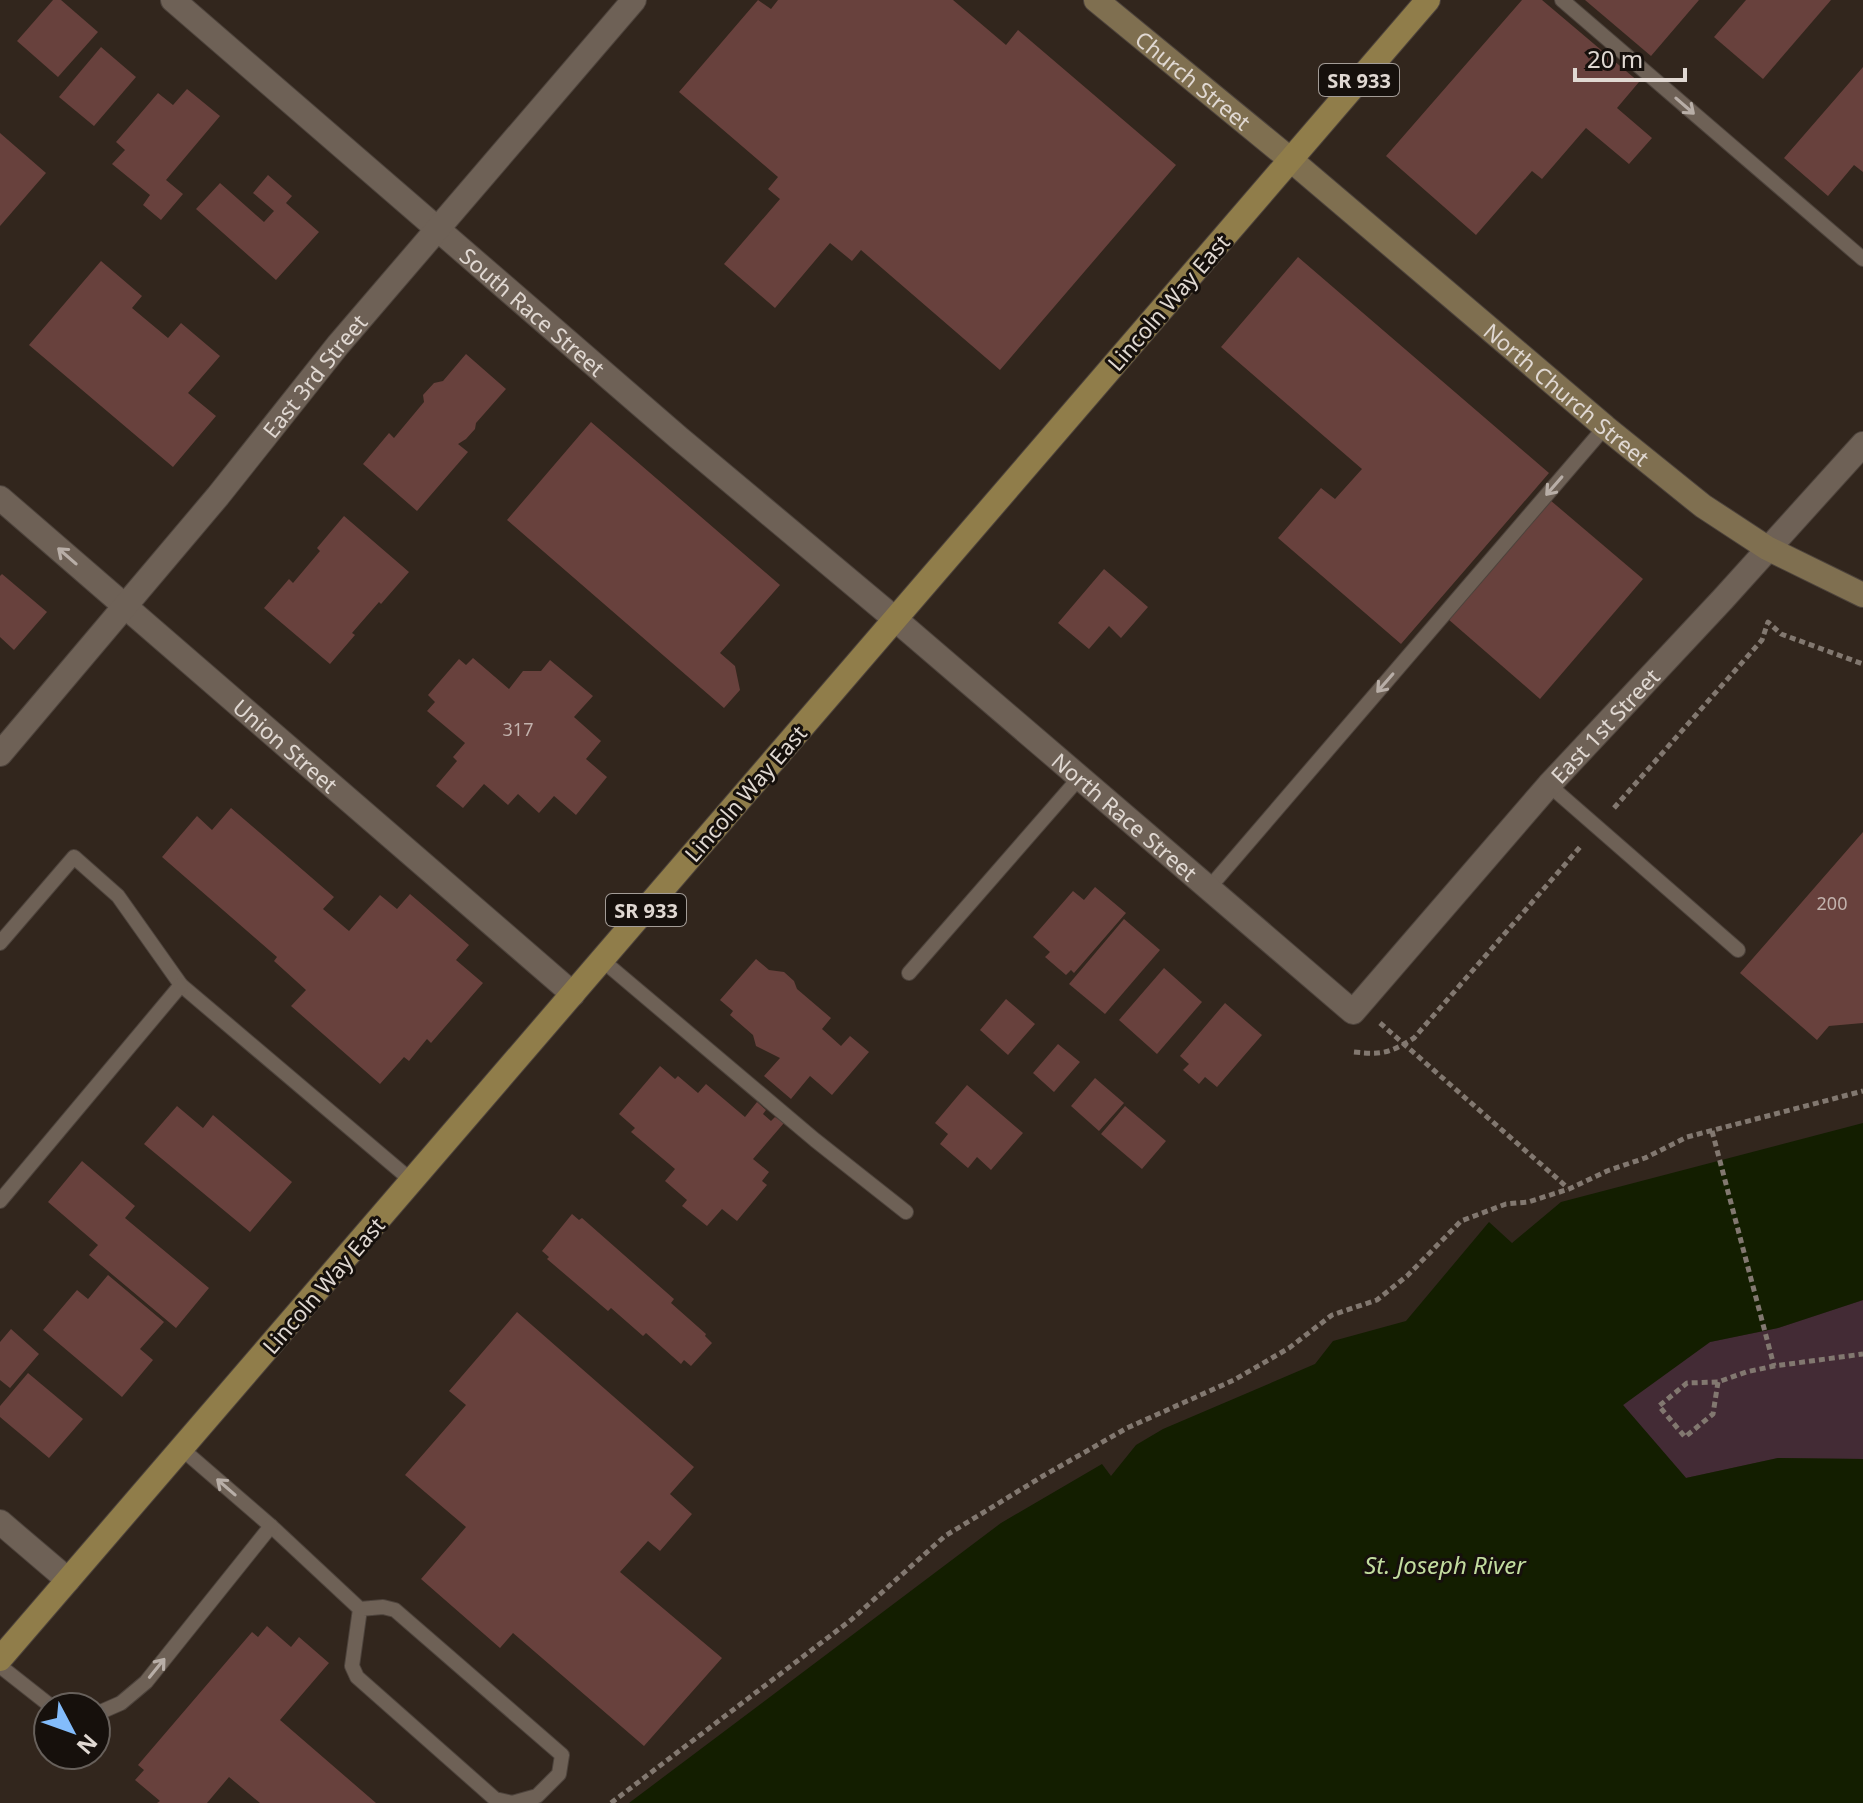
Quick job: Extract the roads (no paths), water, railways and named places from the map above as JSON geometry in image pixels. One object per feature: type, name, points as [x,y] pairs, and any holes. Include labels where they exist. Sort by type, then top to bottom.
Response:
[{"type":"main road","name":"Church Street","points":[[1096,0],[1291,160]]},
{"type":"main road","name":"Lincoln Way East","points":[[0,1659],[1428,0]]},
{"type":"main road","name":"North Church Street","points":[[1291,160],[1605,427],[1703,506],[1767,548],[1863,595]]},
{"type":"street","name":"South Race Street","points":[[173,0],[679,438],[895,619]]},
{"type":"street","name":"East 3rd Street","points":[[0,754],[218,496],[338,345],[634,0]]},
{"type":"street","name":"East 1st Street","points":[[1356,1009],[1549,785],[1863,444]]},
{"type":"street","name":"Union Street","points":[[0,498],[573,994]]},
{"type":"street","name":"North Race Street","points":[[895,619],[1209,888],[1356,1009]]},
{"type":"street","points":[[0,1522],[68,1580]]},
{"type":"lane","points":[[1562,0],[1863,259]]},
{"type":"lane","points":[[1209,888],[1605,427]]},
{"type":"lane","points":[[909,973],[1080,777]]},
{"type":"lane","points":[[1549,785],[1738,950]]},
{"type":"lane","points":[[0,943],[74,857],[118,896],[181,985],[412,1181]]},
{"type":"lane","points":[[602,960],[815,1140],[906,1212]]},
{"type":"lane","points":[[0,1201],[181,985]]},
{"type":"lane","points":[[182,1449],[360,1609],[383,1607],[395,1610],[562,1755],[559,1774],[537,1796],[512,1803],[495,1799],[357,1677],[352,1666],[360,1609]]},
{"type":"lane","points":[[112,1707],[146,1682],[271,1526]]},
{"type":"lane","points":[[0,1666],[32,1691]]},
{"type":"water","name":"St. Joseph River","points":[[1863,1123],[1863,1300],[1778,1328],[1710,1342],[1623,1405],[1686,1478],[1778,1458],[1863,1459],[1863,1803],[629,1803],[1001,1523],[1102,1464],[1111,1476],[1136,1445],[1163,1429],[1315,1364],[1333,1341],[1406,1321],[1489,1222],[1512,1243],[1561,1202]]}]
